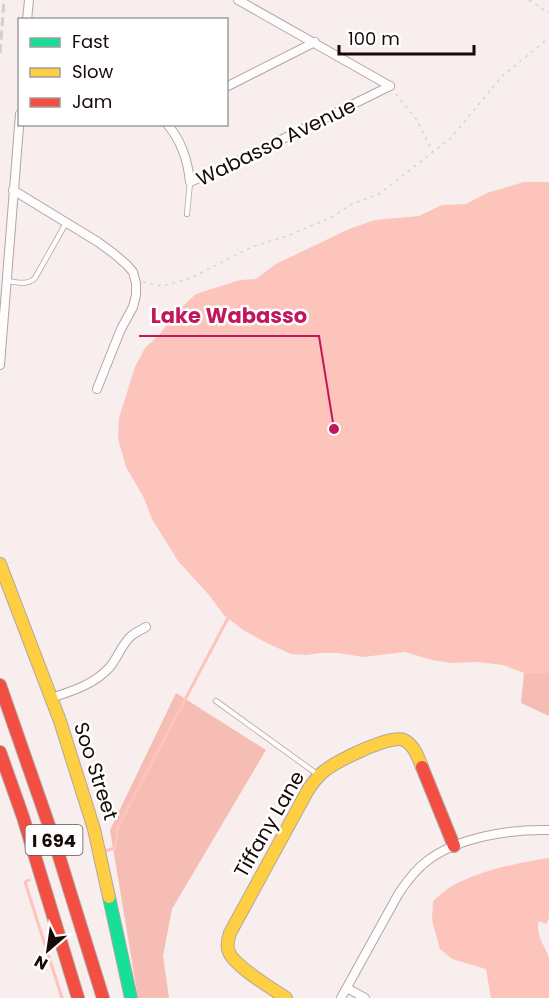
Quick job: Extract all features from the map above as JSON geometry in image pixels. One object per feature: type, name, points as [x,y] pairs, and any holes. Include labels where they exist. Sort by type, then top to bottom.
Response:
[{"type":"main road","name":"Soo Street","points":[[0,564],[51,698],[94,829],[131,998]]},
{"type":"main road","name":"I 694","points":[[0,685],[46,815],[103,998]]},
{"type":"main road","name":"Tiffany Lane","points":[[286,998],[236,963],[228,951],[227,944],[230,933],[302,800],[324,771],[385,741],[399,739],[406,742],[417,754],[454,846]]},
{"type":"main road","name":"I 694","points":[[0,752],[23,817],[78,998]]},
{"type":"street","points":[[27,18],[29,0]]},
{"type":"street","points":[[238,0],[390,86]]},
{"type":"street","points":[[228,86],[315,42]]},
{"type":"street","name":"Wabasso Avenue","points":[[190,182],[232,164],[390,86]]},
{"type":"street","points":[[0,365],[19,126]]},
{"type":"street","points":[[168,126],[182,150],[190,182]]},
{"type":"street","points":[[13,190],[113,253],[133,272],[136,283],[133,307],[121,329],[97,389]]},
{"type":"street","points":[[51,698],[75,690],[98,678],[108,669],[130,636],[146,627]]},
{"type":"street","points":[[341,998],[407,881],[428,860],[454,846],[495,834],[549,830]]},
{"type":"street","points":[[347,988],[365,998]]},
{"type":"lane","name":"Wabasso Avenue","points":[[187,214],[190,182]]},
{"type":"lane","points":[[7,281],[25,283],[32,281],[66,222]]},
{"type":"lane","points":[[216,701],[319,776]]},
{"type":"path","points":[[529,0],[549,13]]},
{"type":"path","points":[[136,283],[146,282],[162,286],[191,278],[254,246],[290,235],[334,216],[352,204],[379,194],[451,138],[502,76],[549,38]]},
{"type":"path","points":[[390,86],[416,119],[433,152]]},
{"type":"shaded area","points":[[524,182],[549,182],[549,673],[524,673],[503,665],[478,662],[451,663],[405,652],[363,657],[339,653],[291,654],[243,630],[224,615],[178,561],[152,519],[144,498],[126,467],[118,439],[119,418],[135,367],[145,348],[159,335],[176,312],[196,294],[240,280],[256,279],[276,264],[349,229],[375,220],[419,216],[442,205],[466,204],[487,193]]},
{"type":"shaded area","points":[[524,673],[549,673],[549,716],[521,703]]},
{"type":"shaded area","points":[[176,693],[266,750],[172,909],[163,956],[169,998],[138,998],[110,830]]},
{"type":"shaded area","points":[[549,858],[549,918],[546,924],[539,921],[538,926],[539,936],[549,958],[549,998],[491,998],[486,969],[452,959],[440,949],[432,920],[433,901],[452,886],[487,871]]},
{"type":"waterway","points":[[105,851],[115,848],[118,827],[229,616]]},
{"type":"waterway","points":[[29,880],[25,882],[62,998]]},
{"type":"railway","points":[[0,53],[4,0]]},
{"type":"traffic: fast","points":[[109,897],[131,998]]},
{"type":"traffic: slow","points":[[0,564],[60,721],[94,829],[109,897]]},
{"type":"traffic: slow","points":[[286,998],[238,964],[229,952],[228,942],[230,933],[308,790],[329,768],[350,756],[387,741],[397,739],[407,742],[422,767]]},
{"type":"traffic: jam","points":[[0,685],[54,840],[103,998]]},
{"type":"traffic: jam","points":[[0,752],[23,817],[78,998]]},
{"type":"traffic: jam","points":[[422,767],[454,846]]},
{"type":"place","name":"Lake Wabasso","points":[[334,429]]}]
